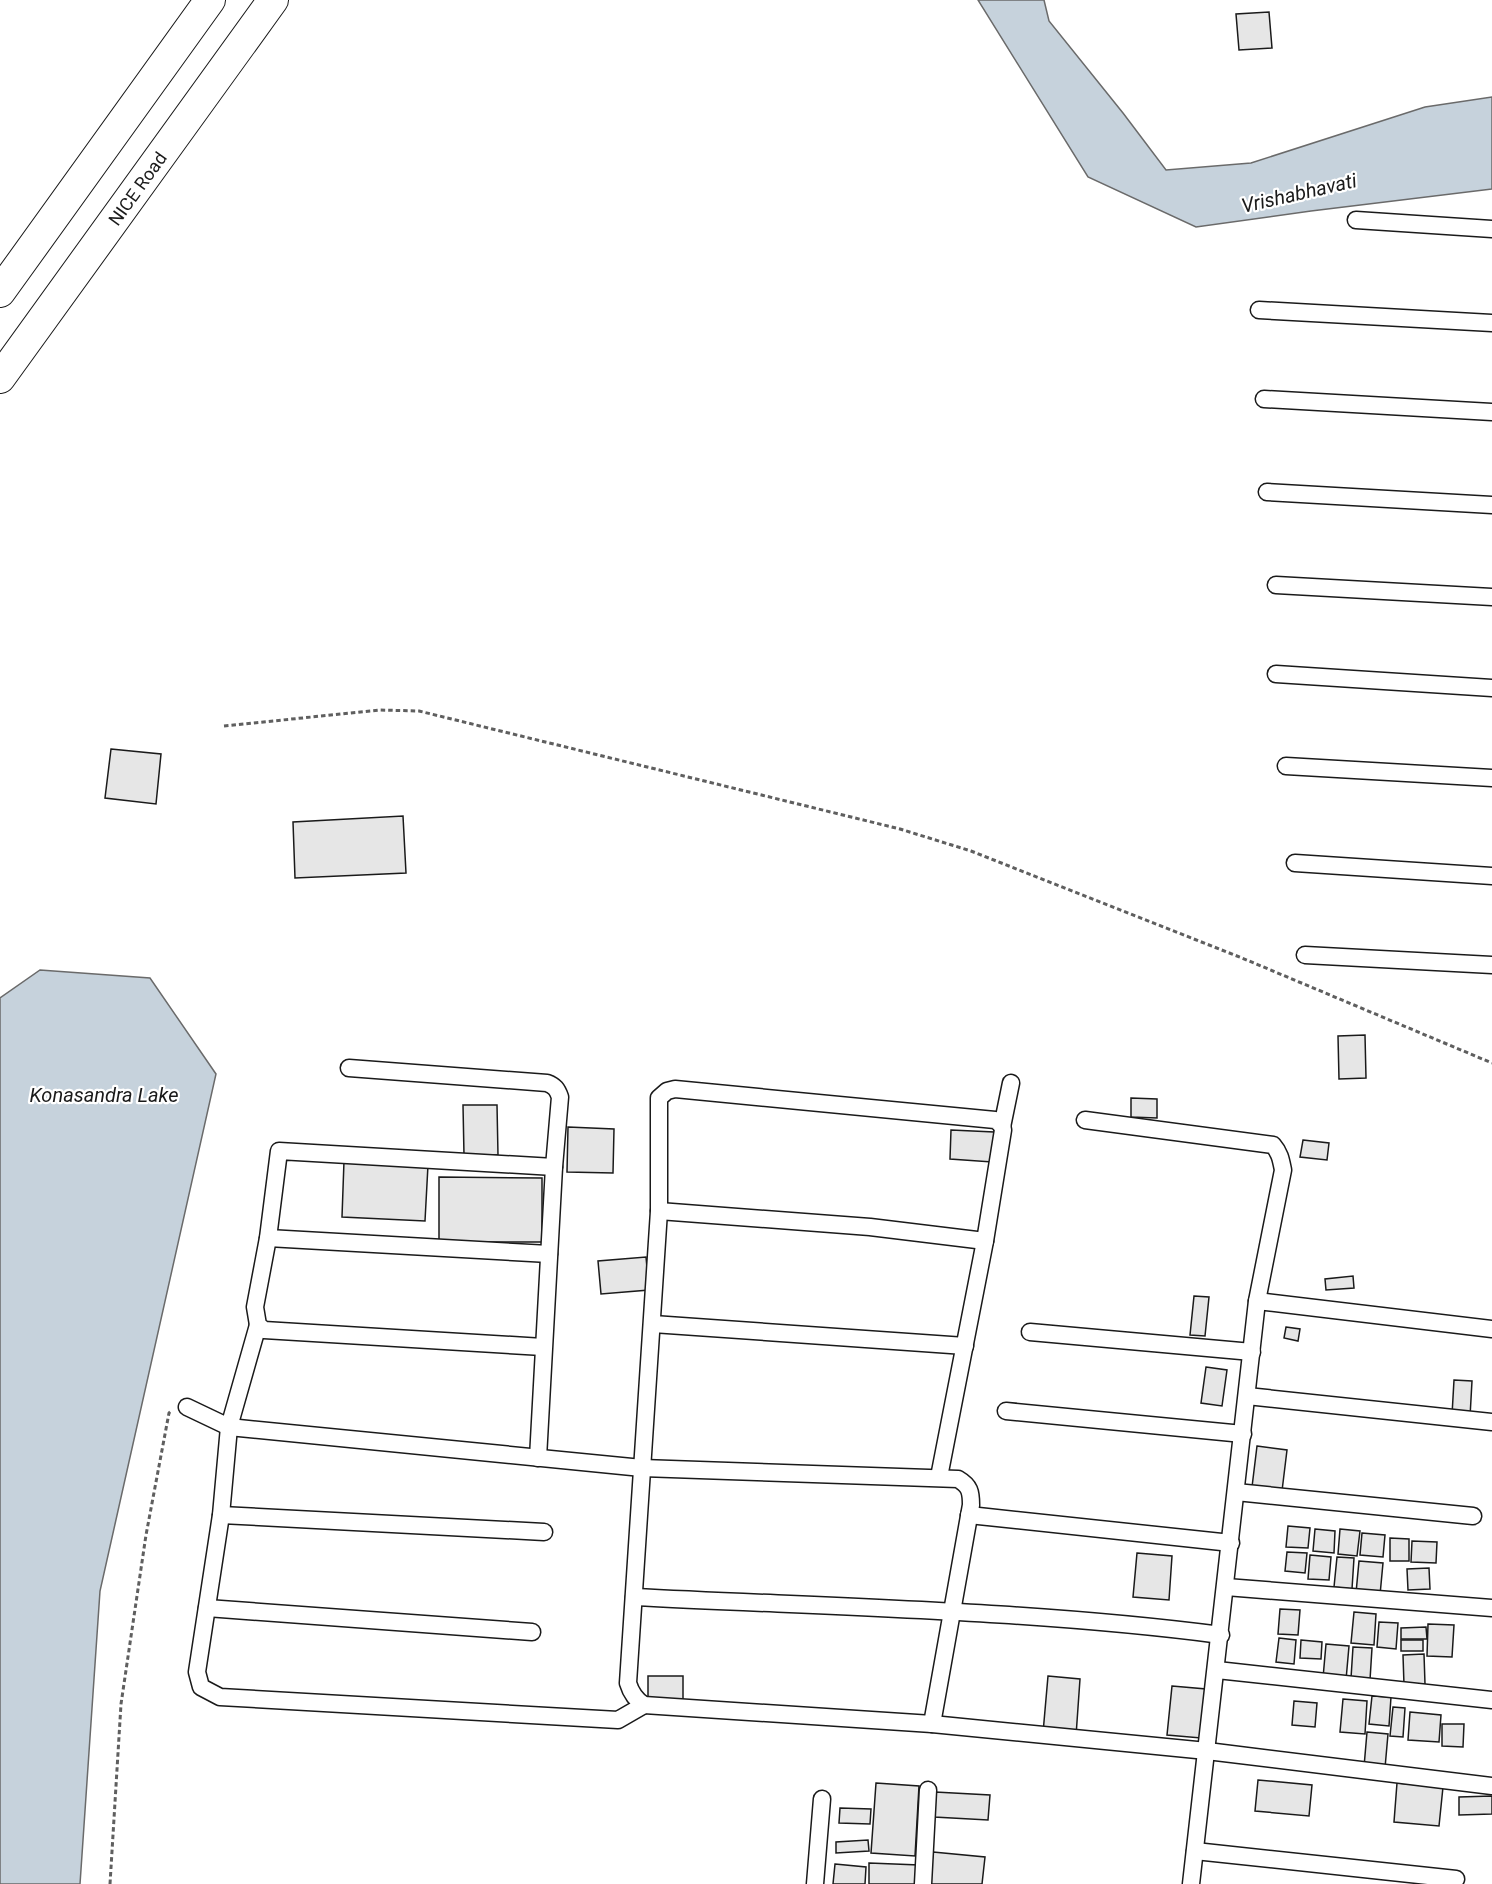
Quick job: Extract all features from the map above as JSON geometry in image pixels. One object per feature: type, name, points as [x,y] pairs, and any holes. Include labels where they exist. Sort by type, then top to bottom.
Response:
[{"type":"highway","points":[[0,292],[210,0]]},
{"type":"highway","name":"NICE Road","points":[[0,378],[273,0]]},
{"type":"street","points":[[1356,220],[1492,228]]},
{"type":"street","points":[[1259,310],[1492,323]]},
{"type":"street","points":[[1264,399],[1492,412]]},
{"type":"street","points":[[1267,492],[1492,505]]},
{"type":"street","points":[[1276,585],[1492,597]]},
{"type":"street","points":[[1276,674],[1492,688]]},
{"type":"street","points":[[1286,766],[1492,778]]},
{"type":"street","points":[[1295,863],[1492,876]]},
{"type":"street","points":[[1305,955],[1492,965]]},
{"type":"street","points":[[350,1068],[547,1083],[553,1085],[560,1097],[538,1458]]},
{"type":"street","points":[[939,1477],[985,1241],[1011,1083]]},
{"type":"street","points":[[644,1705],[635,1697],[628,1683],[659,1211],[659,1098],[667,1091],[675,1089],[996,1120],[1002,1127]]},
{"type":"street","points":[[1085,1120],[1273,1145],[1278,1151],[1283,1170],[1257,1301],[1191,1884]]},
{"type":"street","points":[[554,1167],[279,1150],[268,1238],[255,1307],[258,1325],[229,1427],[222,1515],[197,1672],[201,1688],[220,1696],[618,1720],[644,1705],[932,1724],[1207,1751],[1492,1786]]},
{"type":"street","points":[[659,1211],[870,1227],[985,1241]]},
{"type":"street","points":[[268,1238],[549,1254]]},
{"type":"street","points":[[1257,1301],[1492,1329]]},
{"type":"street","points":[[653,1324],[965,1346]]},
{"type":"street","points":[[258,1325],[264,1330],[543,1347]]},
{"type":"street","points":[[1030,1332],[1252,1352]]},
{"type":"street","points":[[1247,1396],[1492,1422]]},
{"type":"street","points":[[187,1407],[229,1427],[642,1468],[958,1479],[967,1485],[971,1492],[971,1505],[932,1724]]},
{"type":"street","points":[[1006,1411],[1243,1434]]},
{"type":"street","points":[[1236,1492],[1473,1516]]},
{"type":"street","points":[[222,1515],[544,1532]]},
{"type":"street","points":[[969,1515],[1231,1543]]},
{"type":"street","points":[[1226,1587],[1492,1608]]},
{"type":"street","points":[[634,1597],[953,1613],[1160,1627],[1221,1635]]},
{"type":"street","points":[[207,1608],[532,1632]]},
{"type":"street","points":[[1217,1670],[1492,1700]]},
{"type":"street","points":[[922,1884],[928,1790]]},
{"type":"street","points":[[815,1884],[822,1799]]},
{"type":"street","points":[[1195,1851],[1456,1880]]},
{"type":"path","points":[[224,726],[380,710],[419,711],[900,830],[971,851],[1242,958],[1492,1063]]},
{"type":"path","points":[[110,1884],[121,1704],[144,1546],[169,1413],[174,1408],[187,1407]]},
{"type":"water","name":"Vrishabhavati","points":[[978,0],[1044,0],[1049,21],[1166,170],[1251,163],[1425,107],[1492,97],[1492,189],[1196,227],[1088,177]]},
{"type":"water","name":"Konasandra Lake","points":[[40,970],[150,978],[216,1074],[100,1591],[80,1884],[0,1884],[0,998]]},
{"type":"building","points":[[1269,12],[1272,48],[1239,50],[1236,14]]},
{"type":"building","points":[[111,749],[161,754],[156,804],[105,798]]},
{"type":"building","points":[[403,816],[406,873],[295,878],[293,822]]},
{"type":"building","points":[[1365,1035],[1366,1078],[1339,1079],[1338,1036]]},
{"type":"building","points":[[1131,1098],[1157,1099],[1157,1118],[1131,1117]]},
{"type":"building","points":[[463,1105],[497,1105],[498,1155],[464,1155]]},
{"type":"building","points":[[568,1127],[614,1129],[613,1173],[567,1172]]},
{"type":"building","points":[[951,1130],[994,1132],[992,1162],[950,1159]]},
{"type":"building","points":[[1303,1140],[1329,1143],[1327,1160],[1300,1157]]},
{"type":"building","points":[[344,1161],[428,1165],[425,1221],[342,1217]]},
{"type":"building","points":[[439,1177],[542,1178],[542,1242],[439,1242]]},
{"type":"building","points":[[646,1257],[649,1290],[601,1294],[598,1261]]},
{"type":"building","points":[[1353,1276],[1354,1288],[1326,1290],[1325,1279]]},
{"type":"building","points":[[1194,1296],[1209,1297],[1205,1336],[1190,1335]]},
{"type":"building","points":[[1286,1327],[1300,1329],[1298,1341],[1284,1338]]},
{"type":"building","points":[[1206,1367],[1227,1370],[1222,1406],[1201,1403]]},
{"type":"building","points":[[1454,1380],[1472,1381],[1470,1417],[1452,1415]]},
{"type":"building","points":[[1257,1446],[1287,1450],[1282,1491],[1252,1487]]},
{"type":"building","points":[[1288,1526],[1310,1528],[1308,1548],[1286,1547]]},
{"type":"building","points":[[1315,1529],[1335,1531],[1334,1553],[1313,1551]]},
{"type":"building","points":[[1340,1529],[1360,1531],[1357,1556],[1338,1554]]},
{"type":"building","points":[[1362,1533],[1385,1535],[1383,1557],[1360,1555]]},
{"type":"building","points":[[1390,1538],[1409,1539],[1409,1561],[1390,1561]]},
{"type":"building","points":[[1412,1541],[1437,1542],[1436,1563],[1411,1562]]},
{"type":"building","points":[[1287,1552],[1307,1553],[1305,1573],[1285,1571]]},
{"type":"building","points":[[1137,1553],[1172,1556],[1169,1600],[1133,1597]]},
{"type":"building","points":[[1310,1555],[1331,1557],[1329,1580],[1308,1579]]},
{"type":"building","points":[[1337,1557],[1354,1558],[1352,1589],[1334,1587]]},
{"type":"building","points":[[1359,1561],[1383,1563],[1380,1595],[1356,1593]]},
{"type":"building","points":[[1429,1568],[1430,1589],[1408,1590],[1407,1569]]},
{"type":"building","points":[[1280,1609],[1300,1610],[1298,1635],[1278,1634]]},
{"type":"building","points":[[1354,1612],[1376,1614],[1374,1645],[1351,1643]]},
{"type":"building","points":[[1379,1622],[1398,1623],[1396,1649],[1377,1647]]},
{"type":"building","points":[[1428,1624],[1454,1625],[1452,1657],[1427,1656]]},
{"type":"building","points":[[1426,1627],[1427,1639],[1401,1639],[1401,1628]]},
{"type":"building","points":[[1279,1638],[1296,1640],[1294,1664],[1276,1662]]},
{"type":"building","points":[[1301,1640],[1322,1642],[1321,1659],[1300,1658]]},
{"type":"building","points":[[1401,1640],[1423,1640],[1423,1651],[1401,1651]]},
{"type":"building","points":[[1326,1644],[1349,1646],[1346,1680],[1323,1678]]},
{"type":"building","points":[[1353,1647],[1372,1648],[1370,1680],[1351,1678]]},
{"type":"building","points":[[1424,1654],[1425,1684],[1404,1685],[1403,1655]]},
{"type":"building","points":[[648,1676],[683,1676],[683,1701],[648,1701]]},
{"type":"building","points":[[1048,1676],[1080,1679],[1076,1736],[1043,1733]]},
{"type":"building","points":[[1172,1686],[1206,1689],[1201,1738],[1167,1735]]},
{"type":"building","points":[[1372,1696],[1391,1697],[1389,1726],[1369,1724]]},
{"type":"building","points":[[1343,1699],[1367,1701],[1365,1734],[1340,1732]]},
{"type":"building","points":[[1294,1701],[1317,1703],[1315,1727],[1292,1725]]},
{"type":"building","points":[[1393,1707],[1405,1708],[1403,1737],[1390,1736]]},
{"type":"building","points":[[1410,1712],[1441,1715],[1439,1742],[1408,1740]]},
{"type":"building","points":[[1442,1724],[1464,1724],[1463,1747],[1442,1746]]},
{"type":"building","points":[[1367,1732],[1388,1734],[1385,1768],[1364,1767]]},
{"type":"building","points":[[1258,1780],[1312,1785],[1309,1816],[1255,1811]]},
{"type":"building","points":[[876,1783],[919,1786],[915,1856],[871,1853]]},
{"type":"building","points":[[1397,1783],[1443,1787],[1439,1826],[1394,1822]]},
{"type":"building","points":[[935,1792],[990,1795],[988,1820],[934,1817]]},
{"type":"building","points":[[1492,1796],[1492,1814],[1459,1815],[1459,1797]]},
{"type":"building","points":[[840,1808],[871,1809],[870,1824],[839,1823]]},
{"type":"building","points":[[868,1840],[869,1851],[836,1853],[836,1842]]},
{"type":"building","points":[[933,1852],[985,1857],[982,1884],[930,1884]]},
{"type":"building","points":[[869,1863],[919,1865],[919,1884],[869,1884]]},
{"type":"building","points":[[835,1864],[866,1867],[865,1884],[833,1884]]}]
